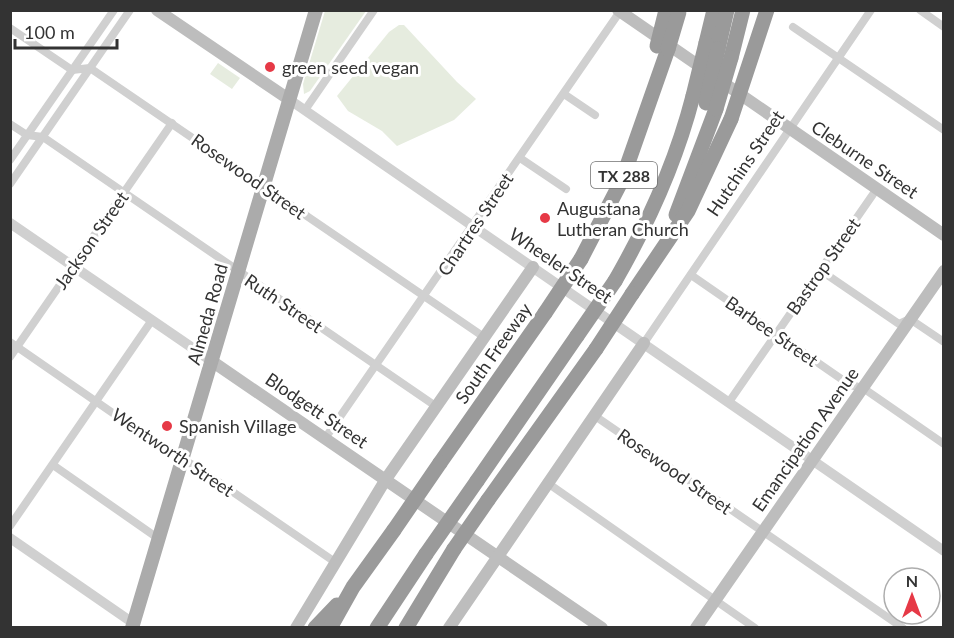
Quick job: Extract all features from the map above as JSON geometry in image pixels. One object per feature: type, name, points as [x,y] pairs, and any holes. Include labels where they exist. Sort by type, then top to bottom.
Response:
[{"type":"highway","points":[[714,10],[718,50]]},
{"type":"highway","points":[[644,276],[677,215],[701,152],[705,102],[727,10]]},
{"type":"highway","points":[[377,627],[615,281],[647,225],[705,102],[718,50],[743,10]]},
{"type":"highway","points":[[416,627],[454,549],[596,349],[688,211],[731,119],[767,10]]},
{"type":"highway","name":"South Freeway","points":[[330,627],[353,587],[580,259],[622,180],[656,85],[676,11]]},
{"type":"highway","points":[[405,627],[443,574]]},
{"type":"highway","points":[[315,627],[353,587]]},
{"type":"main road","name":"Wheeler Street","points":[[157,10],[291,100]]},
{"type":"main road","name":"Almeda Road","points":[[133,625],[316,10]]},
{"type":"main road","name":"Cleburne Street","points":[[620,11],[944,235]]},
{"type":"main road","points":[[296,627],[386,479],[533,267]]},
{"type":"main road","name":"Emancipation Avenue","points":[[696,627],[944,271]]},
{"type":"main road","name":"Hutchins Street","points":[[449,627],[500,556],[644,343]]},
{"type":"main road","name":"Blodgett Street","points":[[213,362],[602,627]]},
{"type":"street","points":[[10,159],[114,10]]},
{"type":"street","points":[[10,184],[130,10]]},
{"type":"street","points":[[305,110],[374,10]]},
{"type":"street","name":"Hutchins Street","points":[[644,343],[871,10]]},
{"type":"street","points":[[920,10],[944,27]]},
{"type":"street","name":"Chartres Street","points":[[326,437],[425,297],[620,11]]},
{"type":"street","points":[[794,27],[944,130]]},
{"type":"street","points":[[10,28],[72,70],[90,68]]},
{"type":"street","name":"Rosewood Street","points":[[90,68],[484,337]]},
{"type":"street","points":[[564,94],[596,115]]},
{"type":"street","name":"Wheeler Street","points":[[291,100],[944,551]]},
{"type":"street","name":"Jackson Street","points":[[10,357],[14,344],[73,266],[172,123]]},
{"type":"street","name":"Ruth Street","points":[[10,124],[27,135],[43,137],[437,407]]},
{"type":"street","points":[[520,158],[566,189]]},
{"type":"street","name":"Bastrop Street","points":[[729,402],[876,190]]},
{"type":"street","name":"Blodgett Street","points":[[10,223],[213,362]]},
{"type":"street","points":[[820,270],[898,324],[910,319],[944,342]]},
{"type":"street","name":"Barbee Street","points":[[691,275],[850,385],[863,388],[944,444]]},
{"type":"street","points":[[10,526],[152,320]]},
{"type":"street","name":"Wentworth Street","points":[[14,344],[335,562]]},
{"type":"street","name":"Rosewood Street","points":[[595,416],[903,627]]},
{"type":"street","points":[[52,465],[159,539]]},
{"type":"street","points":[[549,484],[755,627]]},
{"type":"street","points":[[10,538],[133,625]]},
{"type":"shaded area","points":[[325,11],[366,11],[310,91],[304,94],[303,84]]},
{"type":"shaded area","points":[[399,25],[404,25],[476,99],[454,120],[397,146],[382,131],[348,111],[337,96],[389,32]]},
{"type":"shaded area","points":[[218,63],[240,78],[232,89],[210,74]]},
{"type":"place","name":"green seed vegan","points":[[270,67]]},
{"type":"place","name":"Augustana Lutheran Church","points":[[545,218]]},
{"type":"place","name":"Spanish Village","points":[[167,426]]}]
